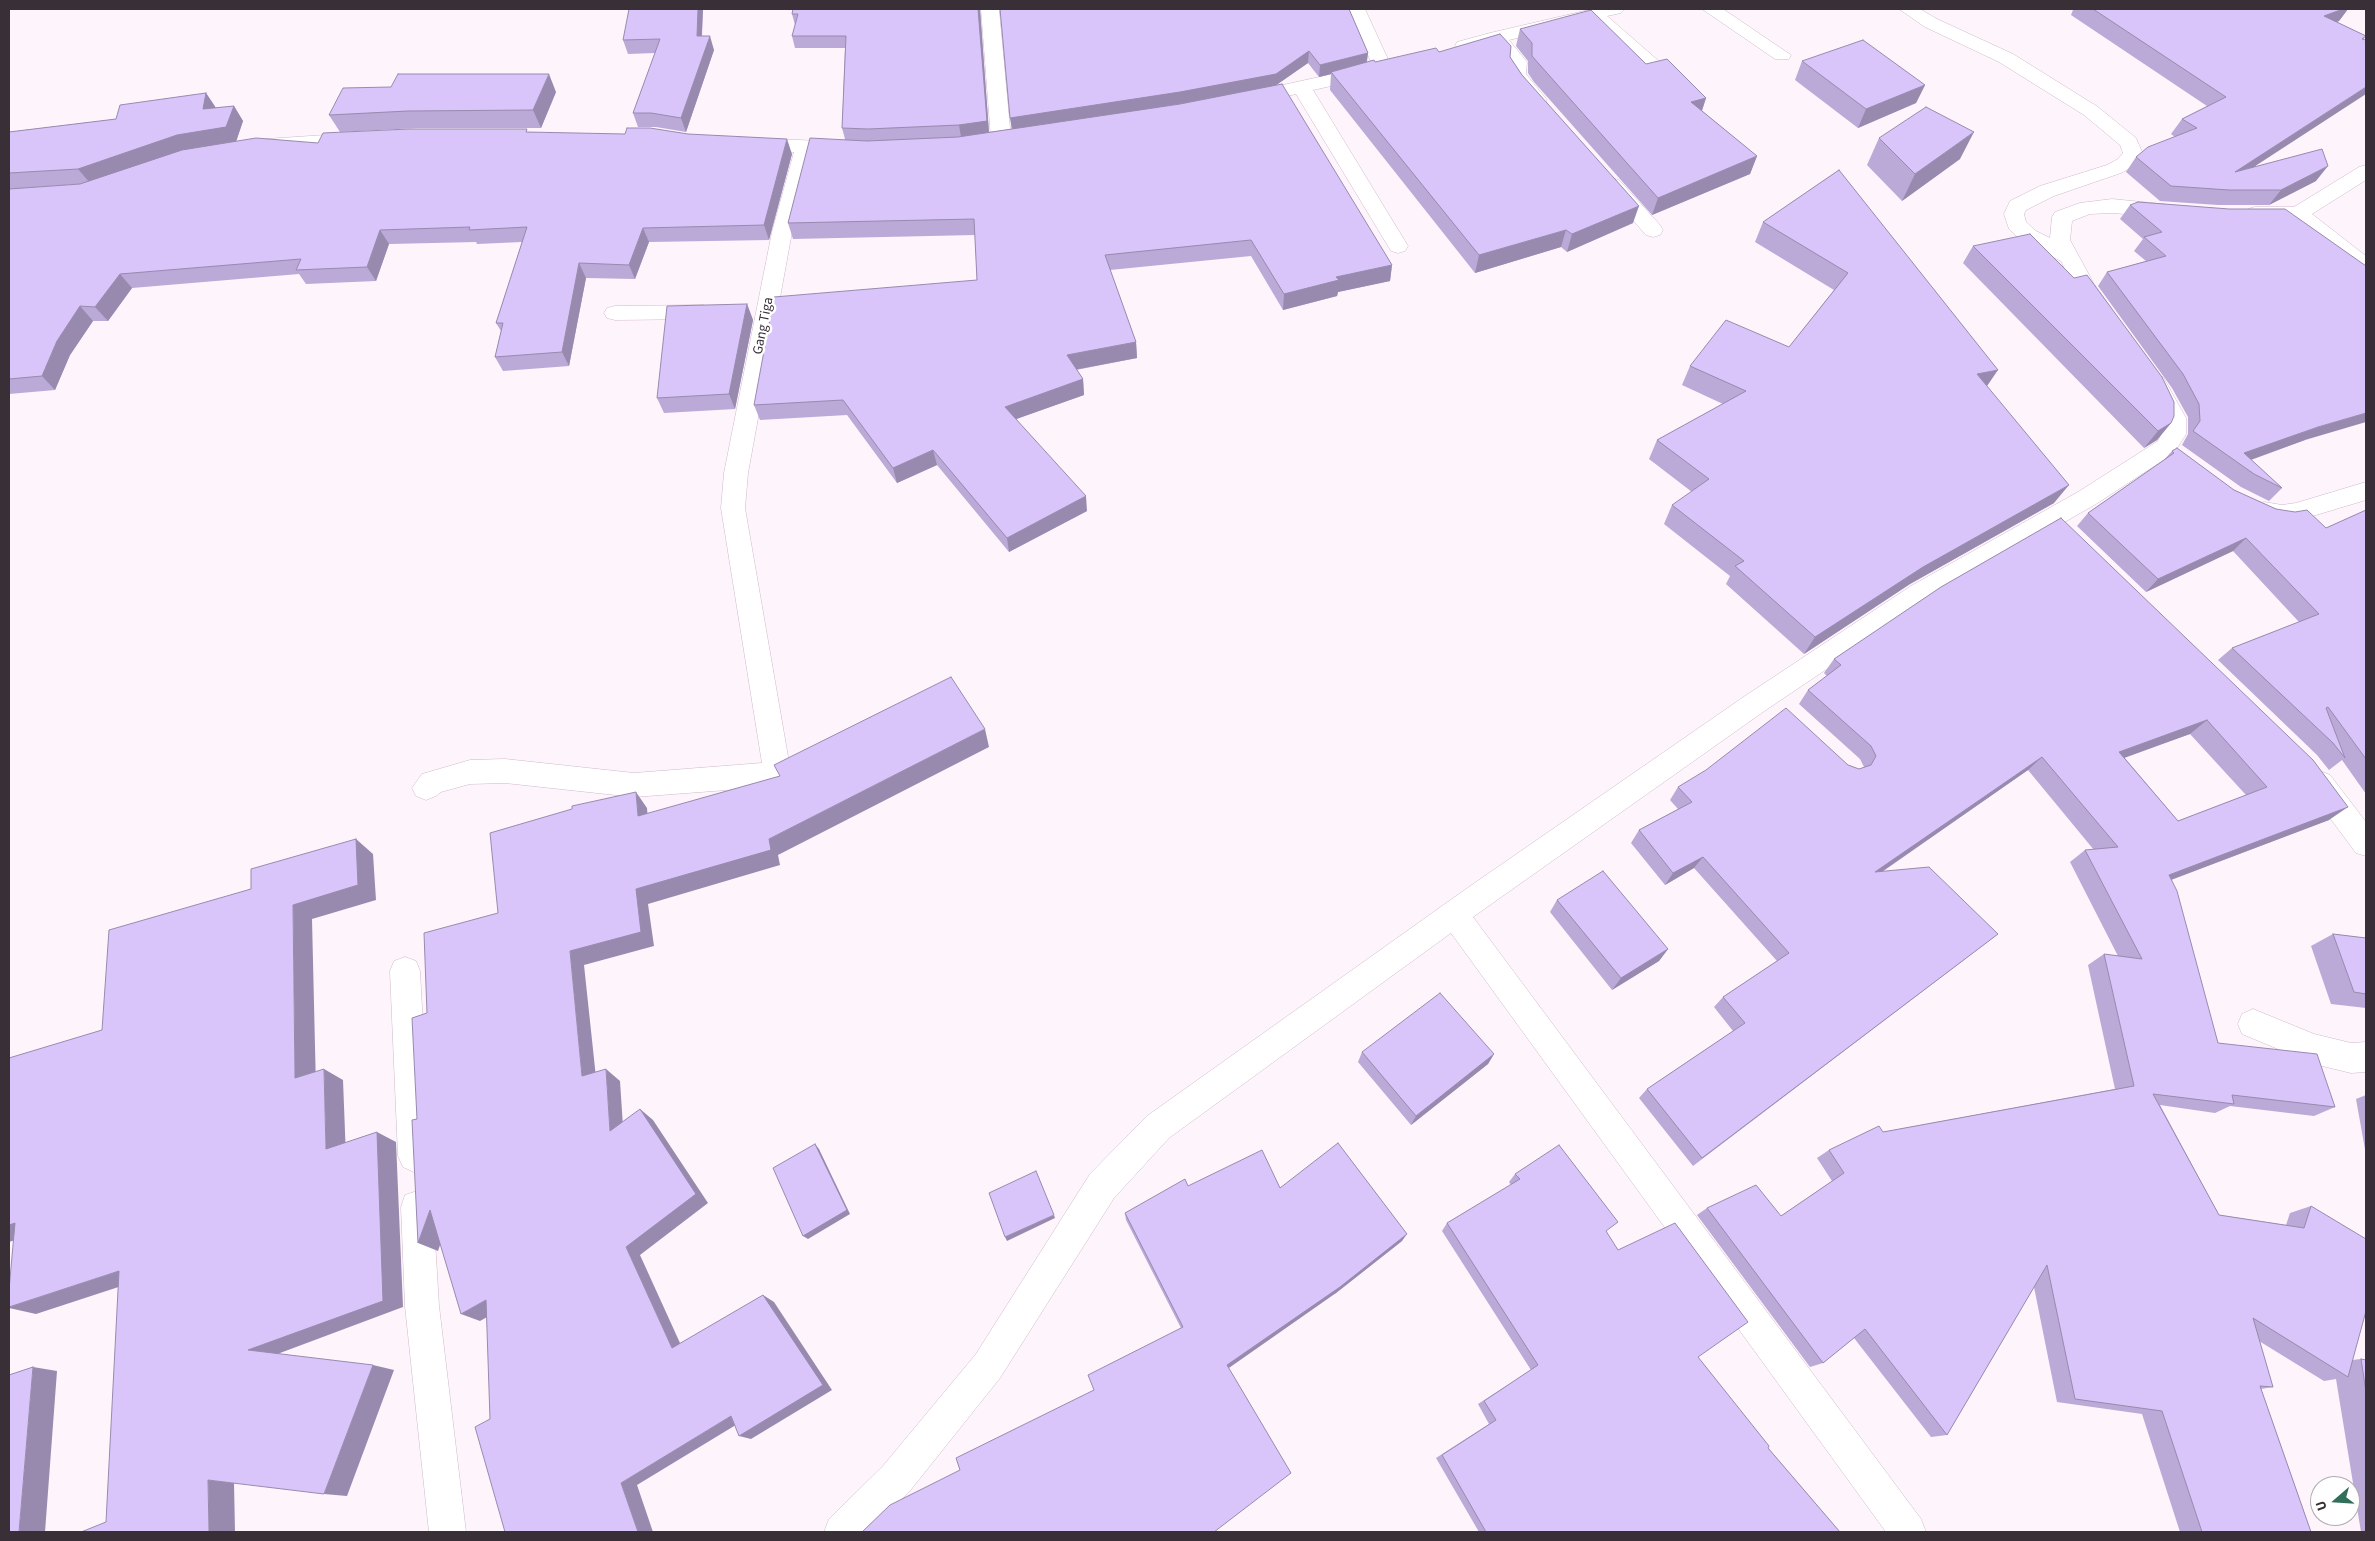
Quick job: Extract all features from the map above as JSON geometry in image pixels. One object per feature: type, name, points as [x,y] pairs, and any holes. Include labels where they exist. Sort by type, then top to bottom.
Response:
[{"type":"street","points":[[990,9],[1002,139]]},
{"type":"street","points":[[1356,9],[1383,68]]},
{"type":"street","points":[[1449,50],[1615,9]]},
{"type":"street","points":[[1711,9],[1782,55]]},
{"type":"street","points":[[1908,9],[1931,23],[2006,58],[2091,111],[2129,142],[2133,154],[2126,163],[2114,169],[2047,191],[2017,206],[2014,214],[2016,224],[2029,236],[2068,256]]},
{"type":"street","points":[[1594,14],[1654,67]]},
{"type":"street","points":[[1496,37],[1518,62],[1517,74],[1520,79],[1550,113]]},
{"type":"street","points":[[1236,101],[1302,88],[1402,63]]},
{"type":"street","points":[[1302,88],[1398,246]]},
{"type":"street","points":[[251,147],[278,143],[378,138]]},
{"type":"street","points":[[730,143],[862,148]]},
{"type":"street","name":"Gang Tiga","points":[[426,788],[432,782],[470,772],[505,771],[634,785],[767,776],[774,772],[777,764],[733,508],[757,310],[806,147]]},
{"type":"street","points":[[1597,167],[1653,230]]},
{"type":"street","points":[[2226,214],[2298,214],[2364,175]]},
{"type":"street","points":[[2113,327],[2085,287],[2060,240],[2062,217],[2087,208],[2112,206],[2189,212]]},
{"type":"street","points":[[2298,214],[2366,266]]},
{"type":"street","points":[[615,313],[720,311]]},
{"type":"street","points":[[842,1532],[896,1478],[988,1366],[1102,1186],[1126,1158],[1158,1127],[1454,914],[1767,695],[1920,594],[2059,526],[2174,452],[2174,418],[2159,389],[2142,366]]},
{"type":"street","points":[[2245,504],[2273,513],[2296,512],[2366,491]]},
{"type":"street","points":[[1767,695],[1790,715]]},
{"type":"street","points":[[2306,764],[2366,844]]},
{"type":"street","points":[[1454,914],[1908,1532]]},
{"type":"street","points":[[404,971],[422,1306],[448,1532]]},
{"type":"street","points":[[2253,1024],[2314,1049],[2351,1058],[2366,1057]]},
{"type":"building","points":[[629,9],[698,9],[697,36],[710,36],[681,118],[651,113],[633,113],[660,39],[623,40]]},
{"type":"building","points":[[793,9],[978,9],[987,121],[959,125],[868,129],[842,128],[846,36],[792,36],[798,14],[792,14]]},
{"type":"building","points":[[1000,9],[1349,9],[1368,53],[1320,65],[1309,51],[1276,74],[1180,92],[1010,118]]},
{"type":"building","points":[[2093,9],[2343,9],[2324,16],[2366,36],[2362,39],[2366,40],[2366,87],[2235,172],[2322,149],[2328,166],[2281,190],[2229,190],[2171,186],[2136,157],[2148,147],[2197,128],[2182,119],[2226,97]]},
{"type":"building","points":[[1591,10],[1646,64],[1667,59],[1706,98],[1691,102],[1757,156],[1658,198],[1532,56],[1532,43],[1520,29]]},
{"type":"building","points":[[1500,34],[1511,46],[1510,57],[1522,75],[1639,206],[1572,234],[1566,230],[1479,255],[1331,72],[1374,60],[1375,62],[1436,48],[1439,52]]},
{"type":"building","points":[[1863,40],[1925,85],[1866,109],[1802,61]]},
{"type":"building","points":[[398,74],[549,74],[533,110],[408,111],[329,115],[343,88],[391,87]]},
{"type":"building","points":[[1282,84],[1392,265],[1336,277],[1339,280],[1284,294],[1251,240],[1105,255],[1136,342],[1067,355],[1083,379],[1005,407],[1086,496],[1007,538],[933,450],[893,468],[843,400],[754,405],[774,297],[977,280],[974,219],[788,223],[810,138],[867,141],[958,137],[1180,104]]},
{"type":"building","points":[[206,93],[203,109],[234,106],[226,127],[177,135],[78,169],[9,173],[9,132],[116,119],[120,105]]},
{"type":"building","points":[[1926,107],[1974,132],[1915,174],[1879,138]]},
{"type":"building","points":[[627,128],[650,128],[688,134],[787,139],[764,225],[643,228],[629,265],[579,263],[562,352],[495,357],[503,323],[496,323],[527,227],[469,230],[470,227],[380,230],[367,267],[296,270],[301,259],[120,274],[95,307],[80,306],[57,341],[42,376],[9,379],[9,189],[80,184],[182,150],[256,138],[318,143],[323,133],[409,129],[527,129],[526,132],[625,134]]},
{"type":"building","points":[[1839,170],[1998,370],[1977,374],[2069,485],[1923,567],[1815,637],[1735,566],[1744,561],[1672,505],[1709,479],[1657,440],[1746,391],[1690,366],[1726,320],[1789,347],[1848,273],[1763,222]]},
{"type":"building","points":[[2138,202],[2229,209],[2285,209],[2366,266],[2366,413],[2318,427],[2244,453],[2282,488],[2254,474],[2193,431],[2200,421],[2199,404],[2183,374],[2107,272],[2166,256],[2144,237],[2162,232],[2130,205]]},
{"type":"building","points":[[2030,234],[2074,278],[2087,275],[2162,377],[2174,402],[2174,416],[2171,423],[2158,431],[1973,246]]},
{"type":"building","points":[[747,304],[729,394],[657,398],[667,306]]},
{"type":"building","points":[[2177,448],[2234,490],[2276,509],[2295,512],[2307,510],[2326,528],[2366,510],[2366,759],[2328,707],[2326,708],[2345,758],[2333,743],[2232,648],[2319,614],[2246,538],[2158,579],[2088,513],[2174,453],[2172,451]]},
{"type":"building","points":[[2061,518],[2313,760],[2348,807],[2169,875],[2177,891],[2218,1043],[2317,1054],[2335,1107],[2232,1095],[2234,1104],[2153,1094],[2219,1215],[2304,1228],[2311,1206],[2366,1239],[2366,1311],[2348,1377],[2253,1318],[2273,1387],[2260,1386],[2311,1532],[2202,1532],[2162,1411],[2075,1399],[2047,1265],[1947,1435],[1865,1329],[1823,1363],[1707,1208],[1756,1185],[1781,1216],[1844,1173],[1829,1150],[1879,1126],[1883,1132],[2134,1086],[2104,954],[2142,959],[2085,850],[2118,847],[2042,757],[1875,872],[1929,867],[1998,934],[1702,1158],[1647,1089],[1745,1023],[1723,997],[1789,953],[1703,857],[1673,873],[1639,830],[1692,802],[1678,787],[1706,770],[1786,708],[1848,765],[1859,769],[1871,765],[1876,756],[1871,746],[1808,690],[1841,665],[1834,659],[1941,587]],"holes":[[[2207,720],[2267,787],[2178,821],[2119,752]]]},
{"type":"building","points":[[951,677],[985,729],[769,839],[771,850],[636,889],[641,932],[570,951],[582,1076],[606,1069],[610,1131],[640,1109],[696,1194],[626,1247],[672,1348],[763,1295],[823,1385],[739,1436],[731,1416],[621,1483],[638,1532],[505,1532],[475,1427],[490,1419],[486,1300],[461,1314],[430,1210],[418,1243],[412,1120],[417,1119],[412,1018],[427,1013],[424,933],[498,913],[490,833],[572,809],[572,806],[636,792],[638,816],[780,776],[774,765]]},
{"type":"building","points":[[356,839],[358,885],[293,905],[295,1078],[324,1069],[326,1149],[377,1132],[383,1301],[248,1350],[373,1365],[324,1494],[208,1480],[209,1532],[81,1532],[106,1522],[119,1271],[9,1307],[15,1223],[9,1225],[9,1058],[102,1030],[109,930],[251,889],[251,869]]},
{"type":"building","points":[[1603,871],[1668,949],[1621,978],[1557,900]]},
{"type":"building","points":[[2333,934],[2366,938],[2366,994],[2354,992]]},
{"type":"building","points":[[1440,993],[1494,1054],[1416,1116],[1362,1052]]},
{"type":"building","points":[[1338,1143],[1407,1234],[1340,1287],[1227,1365],[1291,1473],[1214,1532],[862,1532],[890,1505],[960,1470],[956,1458],[1094,1390],[1088,1375],[1183,1327],[1125,1213],[1185,1179],[1188,1186],[1262,1150],[1280,1188]]},
{"type":"building","points":[[815,1144],[847,1210],[803,1236],[773,1168]]},
{"type":"building","points":[[1559,1145],[1618,1222],[1606,1231],[1618,1250],[1675,1223],[1748,1322],[1698,1357],[1769,1446],[1768,1448],[1840,1532],[1486,1532],[1442,1455],[1496,1420],[1484,1401],[1538,1365],[1447,1223],[1520,1179],[1515,1174]]},
{"type":"building","points":[[1036,1171],[1054,1215],[1005,1237],[989,1193]]},
{"type":"building","points":[[2361,1359],[2366,1360],[2366,1392]]},
{"type":"building","points":[[33,1367],[19,1532],[9,1532],[9,1375]]}]
